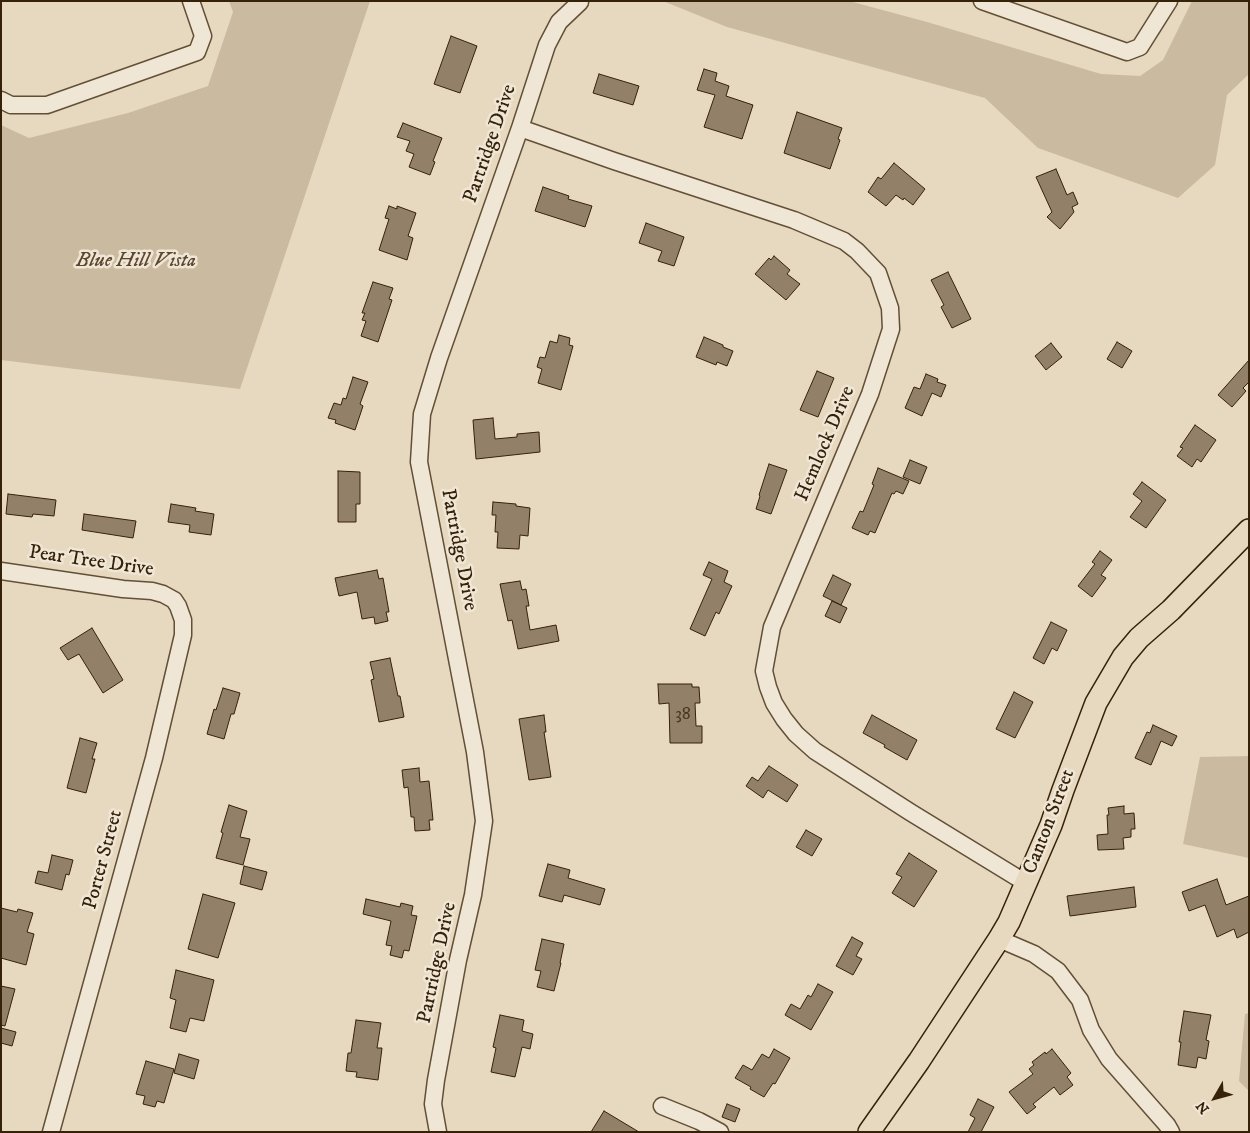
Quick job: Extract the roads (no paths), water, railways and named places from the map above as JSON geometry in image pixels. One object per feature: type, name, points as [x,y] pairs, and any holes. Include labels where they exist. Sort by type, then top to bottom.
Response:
[{"type":"main road","name":"Canton Street","points":[[869,1132],[919,1061],[1009,922],[1051,825],[1096,703],[1122,657],[1249,530]]},
{"type":"street","points":[[1,100],[11,105],[48,106],[197,52],[203,36],[191,1]]},
{"type":"street","points":[[982,1],[1127,52],[1140,47],[1169,1]]},
{"type":"street","name":"Partridge Drive","points":[[438,1132],[433,1104],[436,1080],[458,960],[473,895],[484,821],[475,752],[419,462],[422,414],[432,376],[520,128],[547,45],[559,22],[580,2]]},
{"type":"street","name":"Hemlock Drive","points":[[520,128],[794,220],[844,241],[857,251],[878,273],[890,308],[891,329],[870,394],[772,627],[764,670],[766,679],[774,703],[784,719],[796,734],[815,751],[910,812],[1026,882]]},
{"type":"street","name":"Pear Tree Drive","points":[[1,571],[123,589],[152,591],[174,600]]},
{"type":"street","name":"Porter Street","points":[[51,1132],[154,758],[184,635],[183,620],[174,600]]},
{"type":"street","points":[[999,939],[1034,954],[1058,971],[1080,1000],[1091,1030],[1109,1059],[1171,1132]]},
{"type":"street","points":[[662,1106],[720,1132]]},
{"type":"park label","name":"Blue Hill Vista","points":[[136,262]]}]
